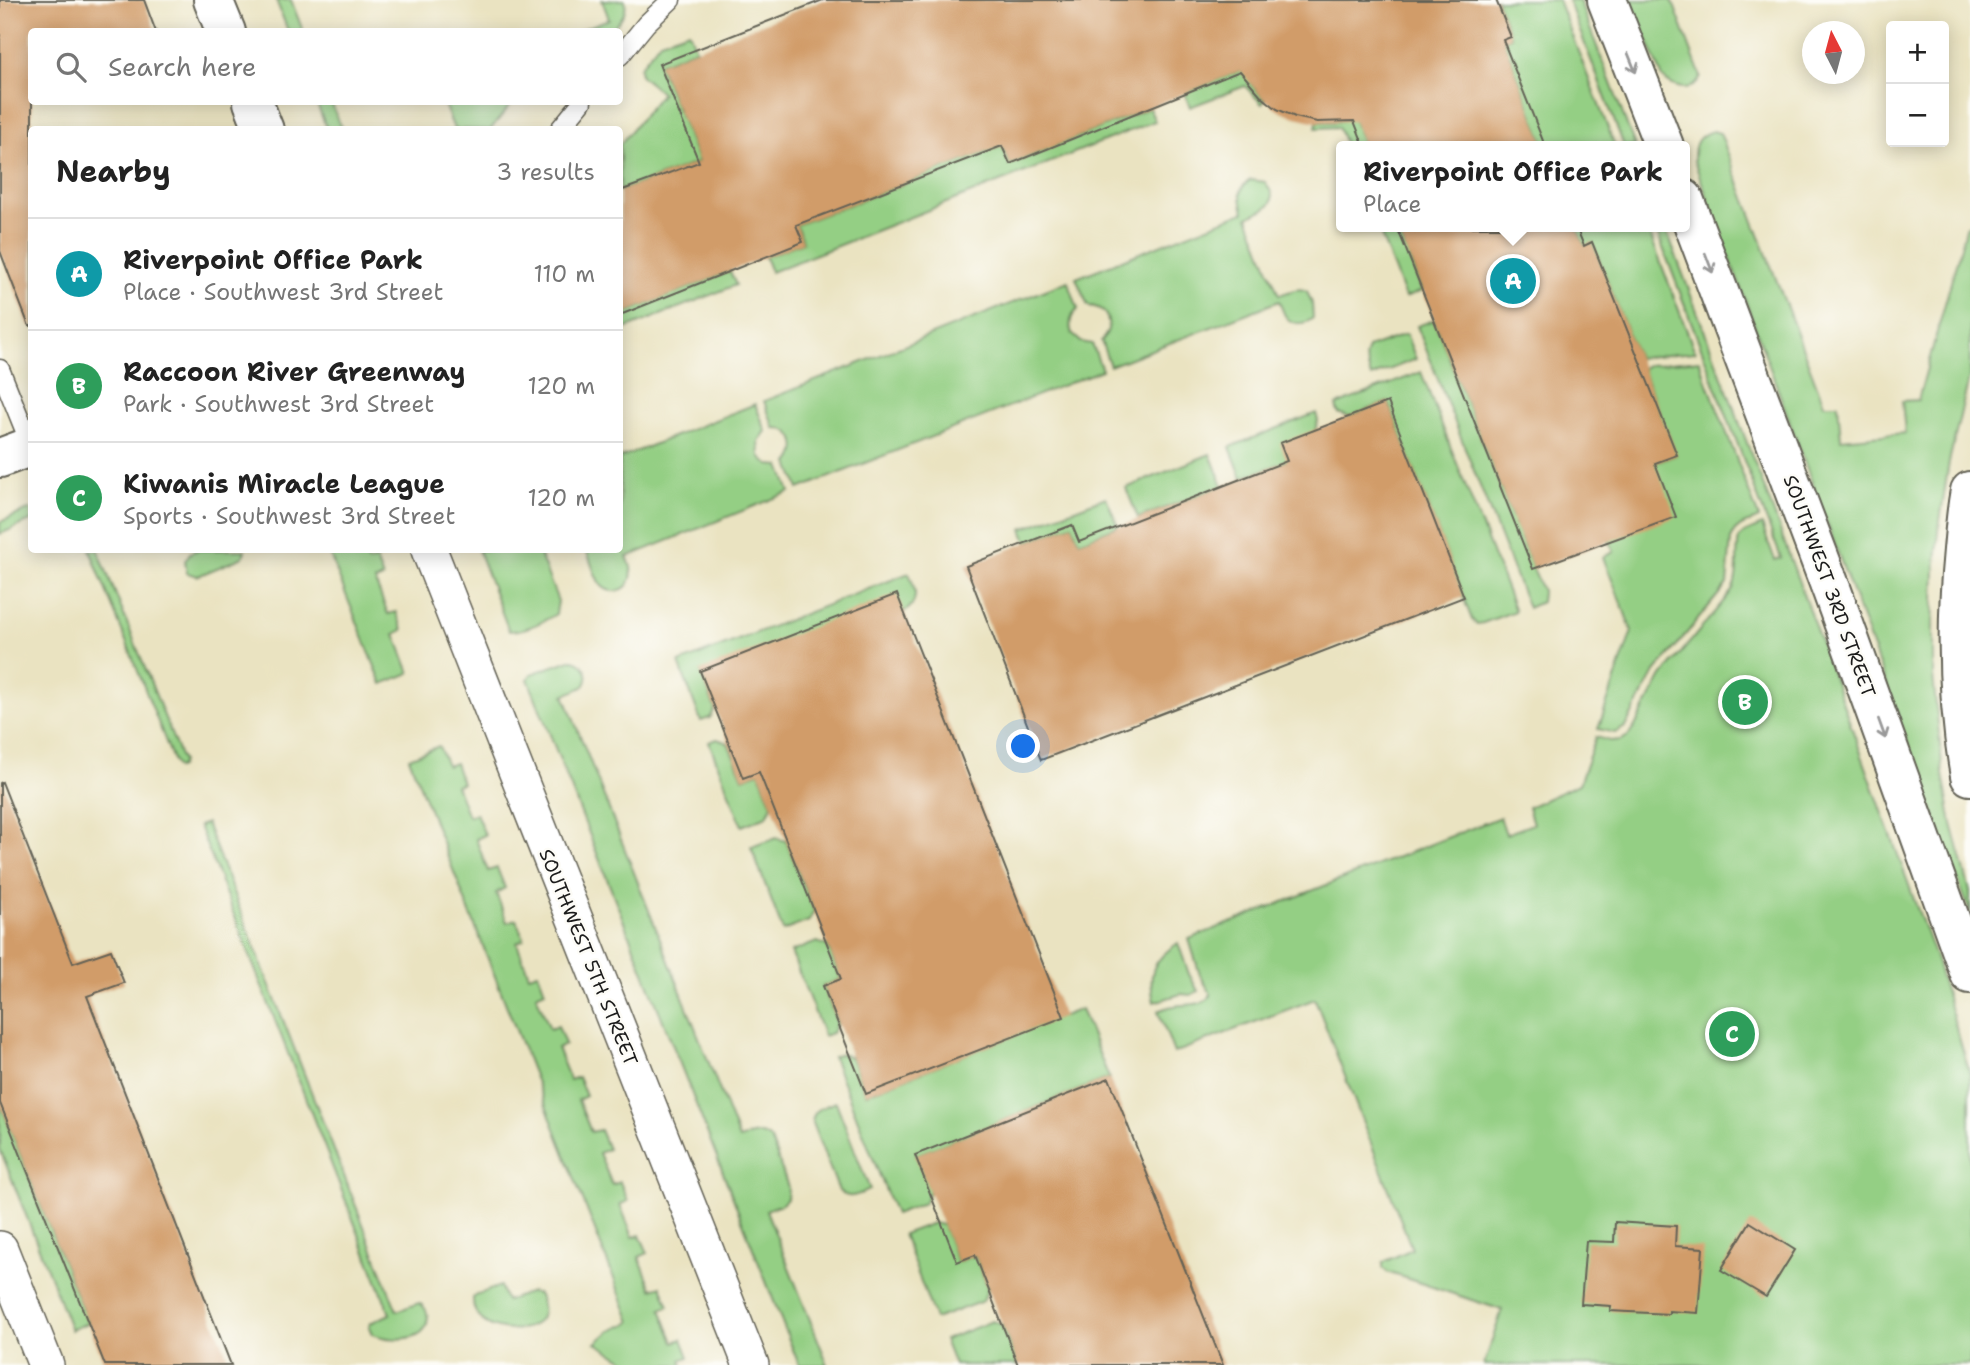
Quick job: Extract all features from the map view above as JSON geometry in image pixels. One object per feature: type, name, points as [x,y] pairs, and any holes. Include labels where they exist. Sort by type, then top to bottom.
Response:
[{"type":"main road","points":[[213,0],[224,28]]},
{"type":"main road","points":[[1607,0],[1662,141]]},
{"type":"main road","points":[[254,105],[262,126]]},
{"type":"main road","name":"SOUTHWEST 3RD STREET","points":[[1690,212],[1832,591],[1970,974]]},
{"type":"main road","points":[[0,458],[28,447]]},
{"type":"main road","points":[[1970,491],[1960,584],[1959,669],[1964,743],[1970,776]]},
{"type":"street","name":"SOUTHWEST 5TH STREET","points":[[430,553],[751,1365]]},
{"type":"street","points":[[0,1249],[46,1365]]},
{"type":"lane","points":[[623,52],[655,14],[671,0]]},
{"type":"lane","points":[[562,126],[580,105]]},
{"type":"lane","points":[[0,369],[28,439]]},
{"type":"green space","points":[[276,0],[291,0],[302,28],[287,28]]},
{"type":"green space","points":[[602,0],[625,0],[624,13],[612,28],[586,28],[609,19]]},
{"type":"green space","points":[[1496,0],[1558,0],[1613,141],[1543,141],[1503,40],[1511,37]]},
{"type":"green space","points":[[1568,0],[1579,0],[1633,141],[1622,141]]},
{"type":"green space","points":[[1630,0],[1672,0],[1701,77],[1693,86],[1678,87],[1663,78]]},
{"type":"green space","points":[[689,31],[696,49],[659,64],[699,162],[623,190],[623,140],[662,93],[641,76],[640,67],[660,41]]},
{"type":"green space","points":[[1244,69],[1252,85],[1265,100],[1262,104],[1245,86],[1190,107],[1185,93]]},
{"type":"green space","points":[[317,105],[332,105],[341,126],[326,126]]},
{"type":"green space","points":[[444,105],[511,105],[493,126],[453,126]]},
{"type":"green space","points":[[1149,108],[1155,121],[771,272],[765,257],[803,242],[796,225],[1002,146],[1010,164]]},
{"type":"green space","points":[[1353,118],[1362,141],[1344,141],[1338,127],[1316,128],[1317,122]]},
{"type":"green space","points":[[1713,131],[1720,133],[1824,404],[1838,404],[1841,439],[1905,433],[1902,401],[1918,400],[1967,225],[1970,224],[1970,374],[1949,462],[1940,521],[1935,572],[1933,676],[1943,774],[1952,824],[1970,891],[1970,913],[1694,161],[1697,142],[1703,135]]},
{"type":"green space","points":[[1251,180],[1265,182],[1272,196],[1270,205],[1248,217],[1279,295],[1296,290],[1307,291],[1312,303],[1313,318],[1303,323],[1292,322],[1285,315],[1279,301],[1110,366],[1101,341],[1108,329],[1107,318],[1100,310],[1088,306],[1076,278],[1244,212],[1241,190]]},
{"type":"green space","points":[[1380,232],[1399,232],[1422,291],[1405,298]]},
{"type":"green space","points":[[1578,232],[1649,232],[1695,352],[1638,358],[1592,243],[1584,246]]},
{"type":"green space","points":[[1657,232],[1667,232],[1776,519],[1935,957],[1970,1074],[1970,1365],[1484,1365],[1502,1310],[1387,1272],[1383,1268],[1386,1261],[1412,1249],[1315,999],[1174,1053],[1158,1011],[1171,1006],[1200,1003],[1211,994],[1200,975],[1189,939],[1500,817],[1506,834],[1533,824],[1528,807],[1579,784],[1596,737],[1610,741],[1621,740],[1634,728],[1662,676],[1732,591],[1736,578],[1739,538],[1762,525],[1775,560],[1781,558]]},
{"type":"green space","points":[[730,271],[736,285],[623,330],[623,314]]},
{"type":"green space","points":[[1068,281],[1078,309],[1071,321],[1072,334],[1081,342],[1092,344],[1102,370],[799,489],[789,463],[796,445],[787,431],[774,428],[764,401]]},
{"type":"green space","points":[[1434,320],[1542,591],[1541,602],[1528,608],[1417,326]]},
{"type":"green space","points":[[1406,334],[1416,359],[1371,377],[1365,357],[1368,348]]},
{"type":"green space","points":[[1699,360],[1759,518],[1735,531],[1731,539],[1727,584],[1655,672],[1625,727],[1615,733],[1598,729],[1632,631],[1603,557],[1614,552],[1609,541],[1655,463],[1676,455],[1642,368]]},
{"type":"green space","points":[[1421,372],[1515,611],[1483,623],[1477,624],[1472,620],[1388,402],[1349,417],[1338,413],[1336,405]]},
{"type":"green space","points":[[755,404],[766,431],[759,441],[760,456],[769,465],[780,466],[790,492],[627,557],[632,575],[629,582],[623,589],[609,590],[601,585],[596,577],[587,553],[623,553],[623,457]]},
{"type":"green space","points":[[1316,413],[1318,421],[1315,430],[1287,461],[1242,478],[1230,447]]},
{"type":"green space","points":[[1210,454],[1223,486],[1138,518],[1126,488]]},
{"type":"green space","points":[[1106,497],[1118,526],[1079,542],[1072,525],[1027,542],[1022,529]]},
{"type":"green space","points":[[28,510],[28,522],[0,534],[0,522]]},
{"type":"green space","points":[[91,553],[99,553],[182,761],[180,767],[175,765]]},
{"type":"green space","points":[[190,553],[244,553],[243,557],[198,576],[187,573],[185,561]]},
{"type":"green space","points":[[329,553],[364,553],[368,562],[376,560],[383,578],[375,581],[388,614],[396,612],[403,630],[395,634],[410,673],[382,684]]},
{"type":"green space","points":[[479,553],[539,553],[558,601],[556,614],[533,626],[509,631]]},
{"type":"green space","points":[[909,573],[915,589],[915,599],[904,612],[701,672],[715,709],[710,718],[701,721],[679,663]]},
{"type":"green space","points":[[570,660],[582,664],[587,680],[583,687],[564,695],[739,1139],[760,1134],[771,1140],[788,1187],[787,1199],[782,1204],[766,1210],[828,1365],[799,1365],[528,679],[531,674]]},
{"type":"green space","points":[[717,739],[728,743],[743,778],[759,772],[772,805],[767,816],[742,826],[709,742]]},
{"type":"green space","points":[[439,746],[447,766],[455,763],[462,783],[456,785],[468,816],[476,813],[485,835],[476,839],[488,871],[497,868],[505,888],[496,893],[507,922],[516,919],[524,939],[517,943],[529,975],[538,972],[545,991],[536,995],[550,1029],[558,1026],[565,1044],[557,1048],[570,1080],[578,1077],[586,1096],[578,1100],[591,1132],[600,1130],[608,1149],[599,1153],[612,1185],[620,1182],[628,1201],[620,1205],[633,1237],[640,1235],[648,1253],[639,1257],[652,1289],[661,1286],[669,1306],[661,1309],[674,1342],[682,1339],[689,1357],[681,1360],[683,1365],[633,1365],[596,1343],[610,1331],[631,1322],[409,758]]},
{"type":"green space","points":[[206,823],[397,1311],[419,1303],[426,1310],[427,1324],[417,1335],[401,1339],[382,1337],[372,1334],[369,1327],[370,1323],[390,1314],[199,826]]},
{"type":"green space","points":[[776,838],[786,841],[814,911],[809,921],[783,931],[751,847]]},
{"type":"green space","points":[[817,942],[828,946],[841,979],[823,986],[837,1023],[832,1033],[824,1036],[791,952]]},
{"type":"green space","points":[[1178,943],[1198,991],[1191,995],[1181,994],[1154,1002],[1151,983],[1154,968],[1163,955]]},
{"type":"green space","points":[[1081,1009],[1109,1078],[916,1155],[930,1191],[924,1203],[895,1214],[833,1057],[841,1054],[851,1057],[866,1094]]},
{"type":"green space","points":[[836,1102],[870,1190],[854,1196],[847,1196],[839,1191],[812,1123],[817,1111]]},
{"type":"green space","points":[[0,1103],[88,1323],[71,1330],[0,1149]]},
{"type":"green space","points":[[933,1223],[943,1225],[957,1262],[975,1255],[988,1288],[983,1301],[935,1319],[903,1234]]},
{"type":"green space","points":[[500,1286],[506,1301],[531,1292],[538,1294],[542,1311],[536,1323],[516,1330],[492,1326],[482,1320],[475,1311],[473,1298]]},
{"type":"green space","points":[[992,1321],[1002,1325],[1018,1365],[954,1365],[944,1340]]},
{"type":"building","points":[[0,0],[144,0],[154,28],[28,28],[28,105],[32,105],[32,126],[28,126],[28,323],[0,251]]},
{"type":"building","points":[[823,0],[1496,0],[1511,37],[1503,40],[1543,141],[1362,141],[1354,121],[1317,122],[1277,109],[1262,97],[1240,71],[1010,164],[1002,146],[796,225],[803,242],[623,314],[623,190],[699,162],[659,64]]},
{"type":"building","points":[[1399,232],[1578,232],[1584,246],[1592,242],[1677,455],[1655,463],[1676,517],[1533,569]]},
{"type":"building","points":[[1388,402],[1464,597],[1041,760],[966,566],[1072,525],[1079,542],[1287,461],[1280,443]]},
{"type":"building","points":[[897,594],[1064,1017],[866,1094],[823,986],[841,979],[759,772],[743,778],[700,671]]},
{"type":"building","points":[[2,782],[73,963],[111,950],[124,983],[87,996],[231,1365],[105,1365],[0,1103]]},
{"type":"building","points":[[1109,1078],[1223,1365],[1018,1365],[975,1255],[957,1262],[915,1155]]},
{"type":"building","points":[[1615,1222],[1676,1226],[1675,1246],[1703,1248],[1698,1313],[1610,1311],[1611,1306],[1581,1304],[1586,1241],[1614,1242]]},
{"type":"building","points":[[1750,1222],[1795,1250],[1766,1297],[1721,1270]]},
{"type":"place","name":"Riverpoint Office Park","points":[[1513,281]]},
{"type":"place","name":"Raccoon River Greenway","points":[[1745,702]]},
{"type":"place","name":"Kiwanis Miracle League","points":[[1732,1034]]}]
